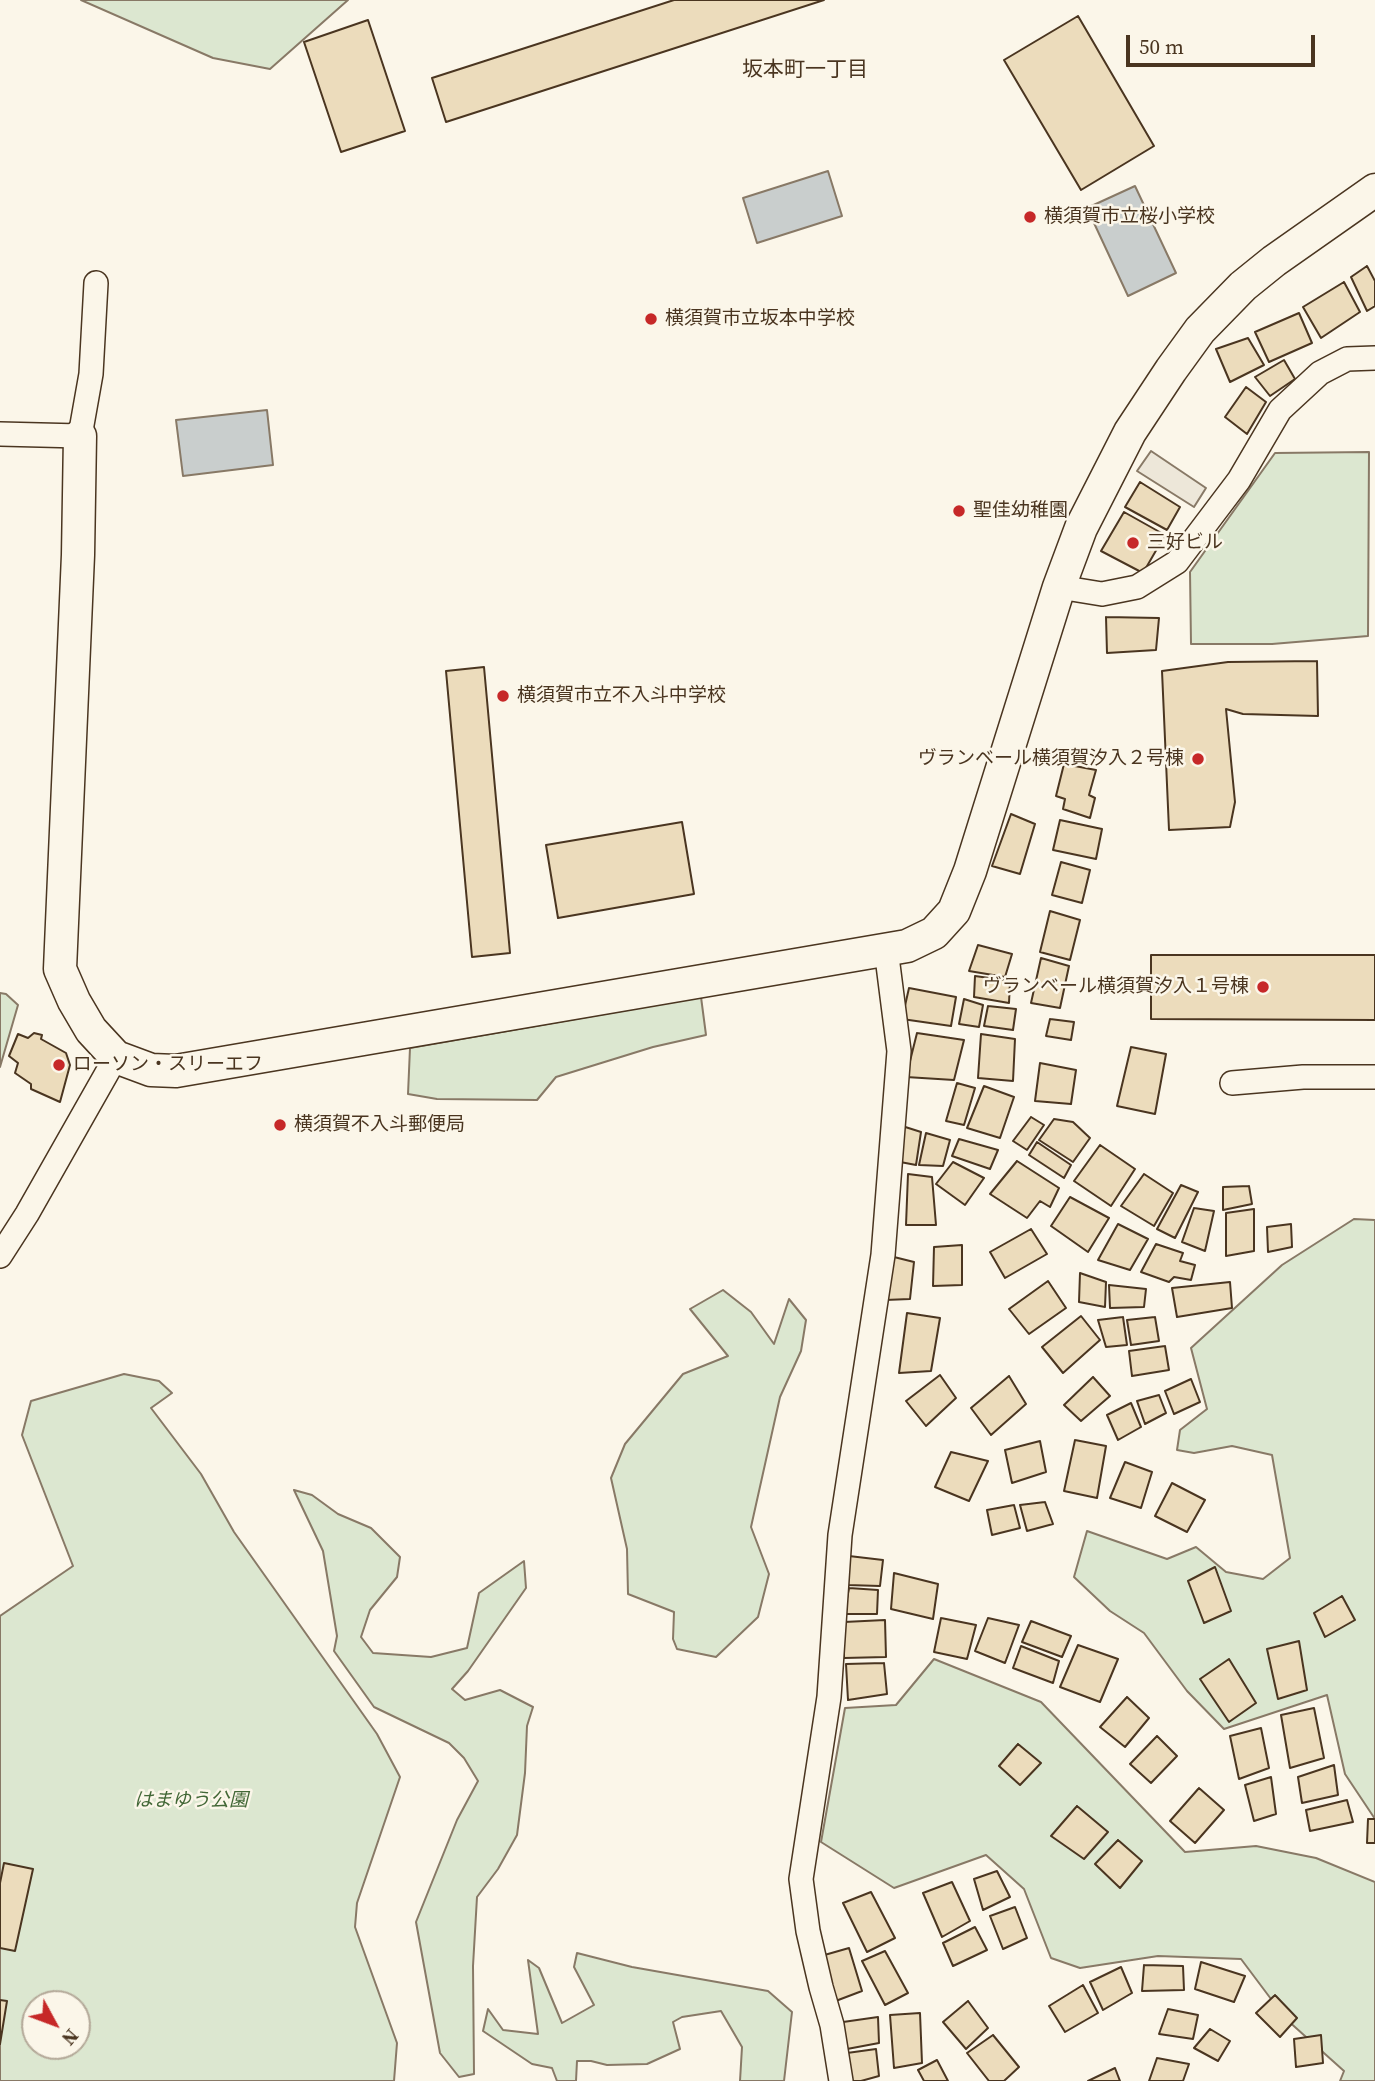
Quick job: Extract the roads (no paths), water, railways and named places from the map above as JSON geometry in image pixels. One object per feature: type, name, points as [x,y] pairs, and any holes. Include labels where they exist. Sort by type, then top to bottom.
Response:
[{"type":"street","points":[[96,283],[90,374],[79,436],[78,555],[60,970],[74,1002],[91,1030],[116,1057],[151,1070],[176,1070],[460,1024],[907,946],[934,933],[954,911],[970,871],[1059,587],[1081,528],[1130,432],[1200,330],[1254,278],[1375,190]]},
{"type":"street","points":[[1059,587],[1102,594],[1137,587],[1177,562],[1239,480],[1280,410],[1320,373],[1347,359],[1375,358]]},
{"type":"street","points":[[0,434],[79,436]]},
{"type":"street","points":[[841,2081],[832,2025],[808,1931],[801,1879],[829,1697],[840,1535],[884,1246],[899,1051],[886,949]]},
{"type":"street","points":[[0,1256],[27,1214],[116,1057]]},
{"type":"street","points":[[1232,1083],[1303,1077],[1375,1077]]},
{"type":"place","name":"横須賀市立桜小学校","points":[[1030,217]]},
{"type":"place","name":"横須賀市立坂本中学校","points":[[651,319]]},
{"type":"place","name":"聖佳幼稚園","points":[[959,511]]},
{"type":"place","name":"三好ビル","points":[[1133,543]]},
{"type":"place","name":"横須賀市立不入斗中学校","points":[[503,696]]},
{"type":"place","name":"ヴランベール横須賀汐入２号棟","points":[[1198,759]]},
{"type":"place","name":"ヴランベール横須賀汐入１号棟","points":[[1263,987]]},
{"type":"place","name":"ローソン・スリーエフ","points":[[59,1065]]},
{"type":"place","name":"横須賀不入斗郵便局","points":[[280,1125]]},
{"type":"district","name":"坂本町一丁目","points":[[805,71]]},
{"type":"park label","name":"はまゆう公園","points":[[191,1801]]}]
